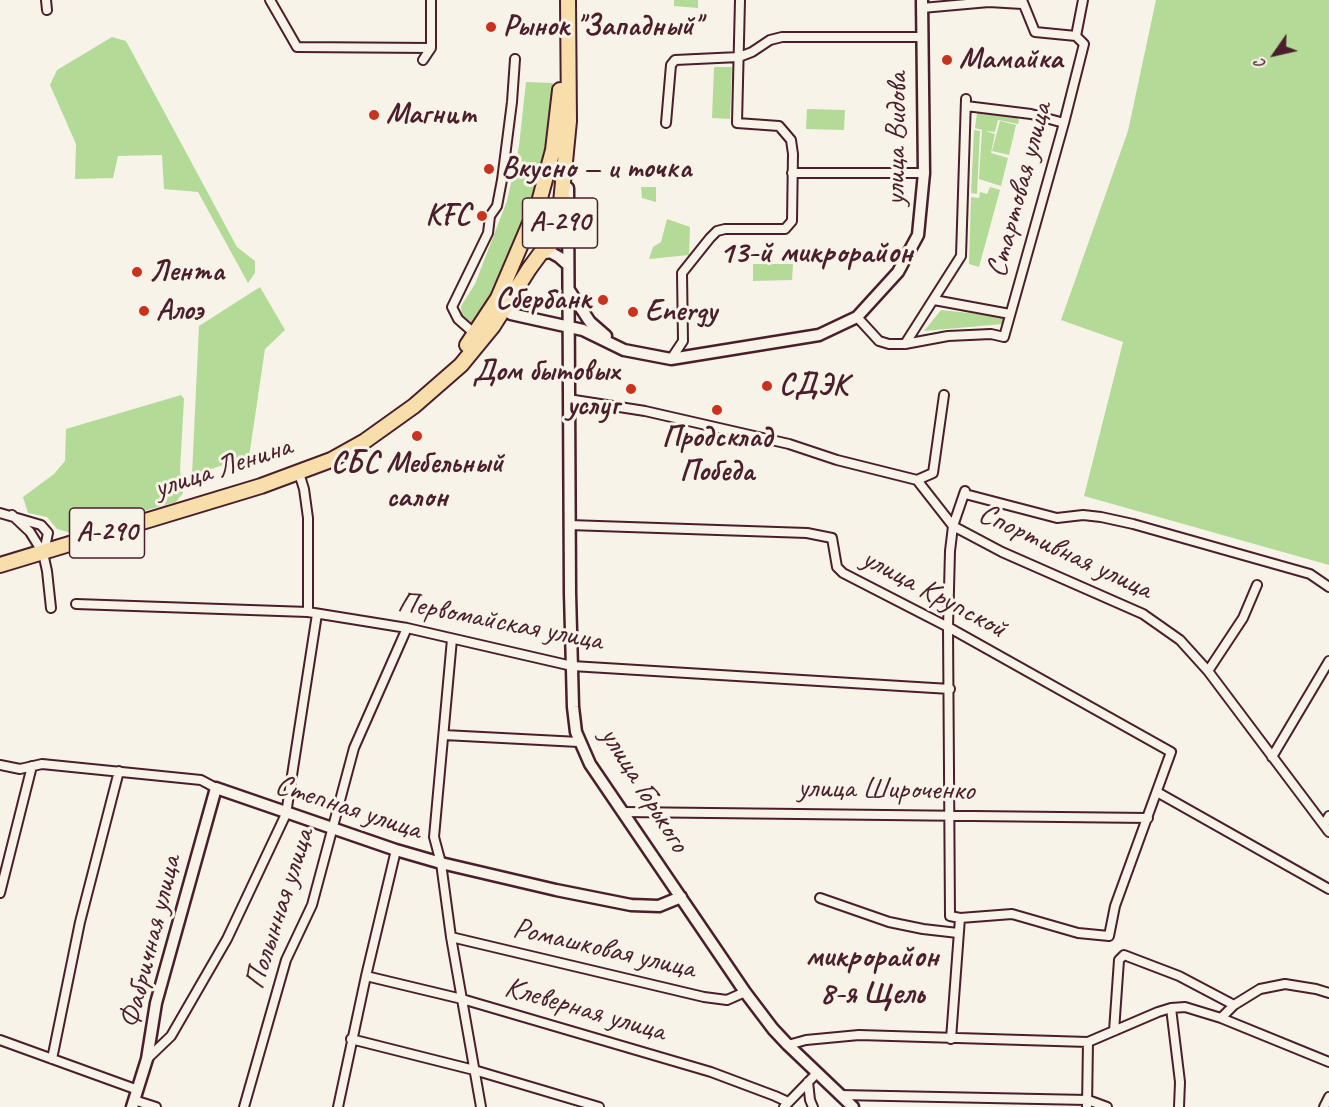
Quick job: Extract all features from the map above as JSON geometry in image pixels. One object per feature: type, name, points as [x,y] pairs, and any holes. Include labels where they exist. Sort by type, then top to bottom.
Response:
[{"type":"highway","name":"А-290","points":[[443,381],[461,365],[493,326],[498,298],[539,202],[553,150],[558,117],[562,52],[561,0]]},
{"type":"highway","points":[[568,0],[568,121]]},
{"type":"highway","name":"А-290","points":[[443,381],[475,334],[558,233],[568,121]]},
{"type":"highway","name":"улица Ленина","points":[[0,565],[214,501],[331,460],[365,441],[414,406],[443,381]]},
{"type":"street","points":[[46,0],[47,10]]},
{"type":"street","points":[[270,0],[297,47],[431,48]]},
{"type":"street","points":[[423,60],[431,48],[431,0]]},
{"type":"street","points":[[671,359],[683,341],[682,273],[717,231],[785,229],[792,221],[793,154],[791,140],[780,126],[737,123],[740,0]]},
{"type":"street","name":"Стартовая улица","points":[[905,344],[948,336],[991,334],[1004,338],[1084,44],[1077,36],[1083,0]]},
{"type":"street","points":[[922,4],[1022,2],[1035,32],[1077,36]]},
{"type":"street","name":"улица Видова","points":[[568,324],[636,354],[671,359],[819,335],[857,318],[898,272],[918,235],[924,173],[922,4]]},
{"type":"street","points":[[666,123],[671,65],[675,60],[739,57],[752,52],[770,40],[783,37],[922,38]]},
{"type":"street","points":[[475,334],[458,319],[452,307],[487,236],[490,216],[497,206],[510,122],[515,59]]},
{"type":"street","points":[[857,318],[879,341],[889,344],[905,344],[961,256],[966,102],[1031,114],[1064,123]]},
{"type":"street","points":[[568,121],[568,324]]},
{"type":"street","points":[[792,173],[924,173]]},
{"type":"street","points":[[540,254],[550,252],[568,266]]},
{"type":"street","points":[[567,287],[590,322],[617,346]]},
{"type":"street","points":[[934,300],[1010,314]]},
{"type":"street","points":[[498,308],[522,317],[568,324]]},
{"type":"street","points":[[498,308],[568,324]]},
{"type":"street","points":[[493,326],[507,319],[522,317]]},
{"type":"street","name":"улица Горького","points":[[568,324],[573,707],[579,742],[590,764],[745,992],[788,1045],[853,1107]]},
{"type":"street","points":[[568,399],[645,411],[789,444],[837,460],[917,480],[933,473],[944,395]]},
{"type":"street","points":[[299,473],[308,518],[308,612]]},
{"type":"street","name":"Спортивная улица","points":[[917,480],[953,526],[1002,552],[1143,614],[1180,640],[1208,671],[1326,828]]},
{"type":"street","points":[[1329,587],[1310,574],[1133,524],[1083,515],[1057,518],[965,493],[953,526],[948,627],[950,916],[960,918],[1012,914],[1078,933],[1109,936],[1115,906],[1157,792],[1329,890]]},
{"type":"street","points":[[0,513],[36,522],[48,533],[68,545]]},
{"type":"street","points":[[12,515],[34,537],[43,553],[51,608]]},
{"type":"street","name":"улица Крупской","points":[[569,525],[807,533],[832,538],[837,567],[843,573],[948,627],[1171,752],[1157,792]]},
{"type":"street","points":[[43,553],[48,533]]},
{"type":"street","points":[[22,558],[31,546],[34,537]]},
{"type":"street","points":[[1208,671],[1244,618],[1257,585]]},
{"type":"street","name":"Первомайская улица","points":[[76,604],[308,612],[407,628],[572,666],[950,689]]},
{"type":"street","points":[[151,1055],[171,1036],[227,939],[286,814],[317,614]]},
{"type":"street","name":"Полынная улица","points":[[244,1107],[286,960],[312,905],[354,748],[407,628]]},
{"type":"street","points":[[452,639],[434,837],[441,863],[451,937],[481,1107]]},
{"type":"street","points":[[1272,757],[1329,662]]},
{"type":"street","points":[[444,735],[579,742]]},
{"type":"street","name":"Степная улица","points":[[0,765],[20,769],[42,764],[201,780],[216,788],[286,814],[441,863],[631,905],[659,906],[681,897]]},
{"type":"street","points":[[0,893],[3,865],[32,766]]},
{"type":"street","points":[[52,1059],[80,922],[119,771]]},
{"type":"street","name":"Фабричная улица","points":[[135,1099],[151,1055],[156,1003],[216,788]]},
{"type":"street","name":"улица Широченко","points":[[623,812],[1148,818]]},
{"type":"street","points":[[1326,828],[1329,816]]},
{"type":"street","points":[[339,1107],[351,1040],[396,850]]},
{"type":"street","points":[[820,898],[889,922],[958,933]]},
{"type":"street","points":[[951,1039],[960,918]]},
{"type":"street","name":"Ромашковая улица","points":[[451,937],[704,997],[727,1000],[745,992]]},
{"type":"street","points":[[1114,1031],[1119,960],[1128,955],[1179,976],[1234,1005]]},
{"type":"street","name":"Клеверная улица","points":[[366,976],[462,999],[711,1072],[775,1096],[786,1105]]},
{"type":"street","points":[[1221,1018],[1234,1005],[1260,988],[1285,984],[1329,993]]},
{"type":"street","points":[[788,1045],[806,1040],[859,1035],[1088,1042],[1171,1008],[1185,1007],[1221,1018],[1329,1062]]},
{"type":"street","points":[[1171,1008],[1180,1082],[1179,1107]]},
{"type":"street","points":[[0,1040],[52,1059],[156,1107]]},
{"type":"street","points":[[351,1040],[474,1070],[599,1107]]},
{"type":"street","points":[[1088,1042],[1088,1104]]},
{"type":"street","points":[[786,1105],[817,1073]]},
{"type":"street","points":[[808,1082],[813,1107]]},
{"type":"street","points":[[840,1095],[1088,1104],[1107,1107]]},
{"type":"street","points":[[1324,1107],[1329,1097]]},
{"type":"green space","points":[[674,0],[698,0],[698,8],[674,6]]},
{"type":"green space","points":[[1156,0],[1329,0],[1329,565],[1084,496],[1123,342],[1061,320],[1128,131]]},
{"type":"green space","points":[[112,37],[126,41],[237,247],[255,261],[255,273],[248,283],[198,192],[164,189],[162,155],[118,156],[113,178],[75,179],[76,144],[50,85],[57,70]]},
{"type":"green space","points":[[714,67],[732,67],[730,119],[712,118]]},
{"type":"green space","points":[[526,82],[553,83],[551,131],[527,215],[491,299],[474,324],[462,316],[461,306],[475,284],[507,201],[519,146]]},
{"type":"green space","points":[[807,109],[845,110],[844,130],[806,129]]},
{"type":"green space","points":[[977,112],[1017,117],[1019,120],[1018,124],[998,120],[995,132],[985,131],[995,134],[991,153],[1008,158],[1001,186],[979,179],[982,130],[975,128]]},
{"type":"green space","points":[[1000,121],[1016,125],[1009,155],[992,151]]},
{"type":"green space","points":[[974,130],[980,131],[977,194],[971,193]]},
{"type":"green space","points":[[641,187],[656,187],[656,202],[642,198]]},
{"type":"green space","points":[[990,187],[1000,190],[979,267],[969,264],[971,197],[979,198],[980,192],[987,194]]},
{"type":"green space","points":[[556,201],[555,226],[546,244],[541,243],[538,234],[549,203]]},
{"type":"green space","points":[[667,219],[690,227],[689,255],[649,259],[653,247],[661,242]]},
{"type":"green space","points":[[753,264],[793,264],[792,280],[753,281]]},
{"type":"green space","points":[[260,287],[285,330],[265,349],[249,457],[192,475],[199,326]]},
{"type":"green space","points":[[941,310],[1005,317],[1003,324],[924,331]]},
{"type":"green space","points":[[181,395],[184,399],[180,470],[183,493],[176,502],[68,532],[57,529],[47,517],[28,513],[23,497],[54,474],[65,461],[66,429]]},
{"type":"place","name":"Рынок \"Западный\"","points":[[491,27]]},
{"type":"place","name":"Мамайка","points":[[947,60]]},
{"type":"place","name":"Магнит","points":[[374,115]]},
{"type":"place","name":"Вкусно — и точка","points":[[489,169]]},
{"type":"place","name":"KFC","points":[[482,216]]},
{"type":"place","name":"Лента","points":[[137,272]]},
{"type":"place","name":"Сбербанк","points":[[603,300]]},
{"type":"place","name":"Алоэ","points":[[144,311]]},
{"type":"place","name":"Energy","points":[[633,312]]},
{"type":"place","name":"СДЭК","points":[[767,386]]},
{"type":"place","name":"Дом бытовых услуг","points":[[631,389]]},
{"type":"place","name":"Продсклад Победа","points":[[717,410]]},
{"type":"place","name":"СБС Мебельный салон","points":[[417,436]]},
{"type":"district","name":"13-й микрорайон","points":[[816,254]]},
{"type":"district","name":"микрорайон 8-я Щель","points":[[872,976]]}]
